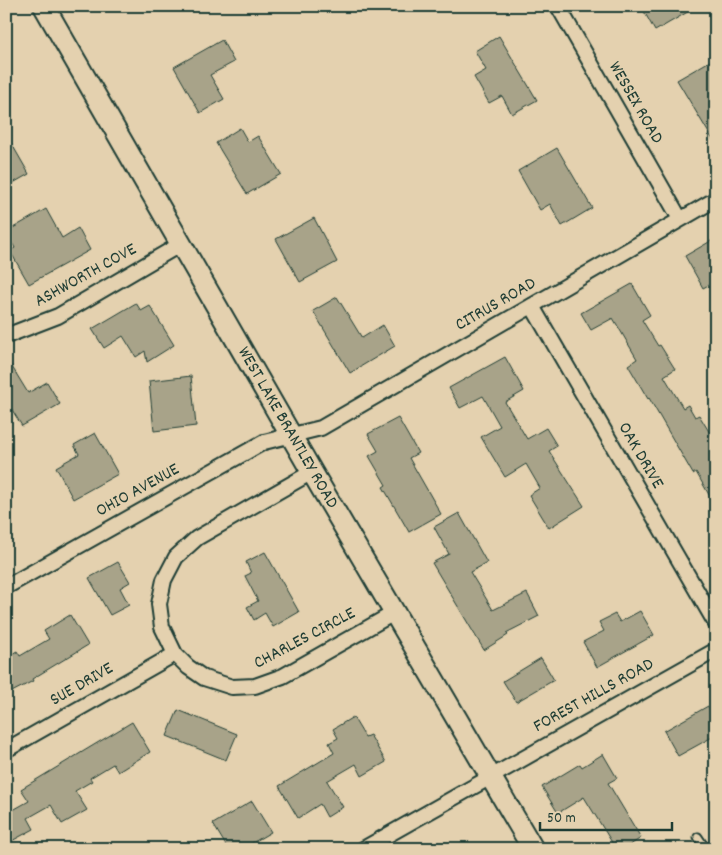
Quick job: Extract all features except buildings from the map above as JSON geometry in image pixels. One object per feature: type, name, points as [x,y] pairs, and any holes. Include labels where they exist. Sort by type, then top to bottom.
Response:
[{"type":"street","name":"WEST LAKE BRANTLEY ROAD","points":[[44,6],[312,472],[532,849]]},
{"type":"street","name":"WESSEX ROAD","points":[[558,6],[680,219]]},
{"type":"street","name":"CITRUS ROAD","points":[[291,435],[321,428],[716,199]]},
{"type":"street","name":"ASHWORTH COVE","points":[[6,336],[58,316],[181,244]]},
{"type":"street","name":"OAK DRIVE","points":[[532,306],[716,624]]},
{"type":"street","name":"OHIO AVENUE","points":[[6,587],[264,442],[291,435]]},
{"type":"street","name":"CHARLES CIRCLE","points":[[312,472],[197,538],[176,557],[164,580],[159,604],[162,627],[175,654],[188,667],[204,678],[232,687],[255,686],[283,676],[394,612]]},
{"type":"street","name":"FOREST HILLS ROAD","points":[[363,849],[716,650]]},
{"type":"street","name":"SUE DRIVE","points":[[6,750],[175,654]]},
{"type":"lane","points":[[698,837],[706,849]]}]
